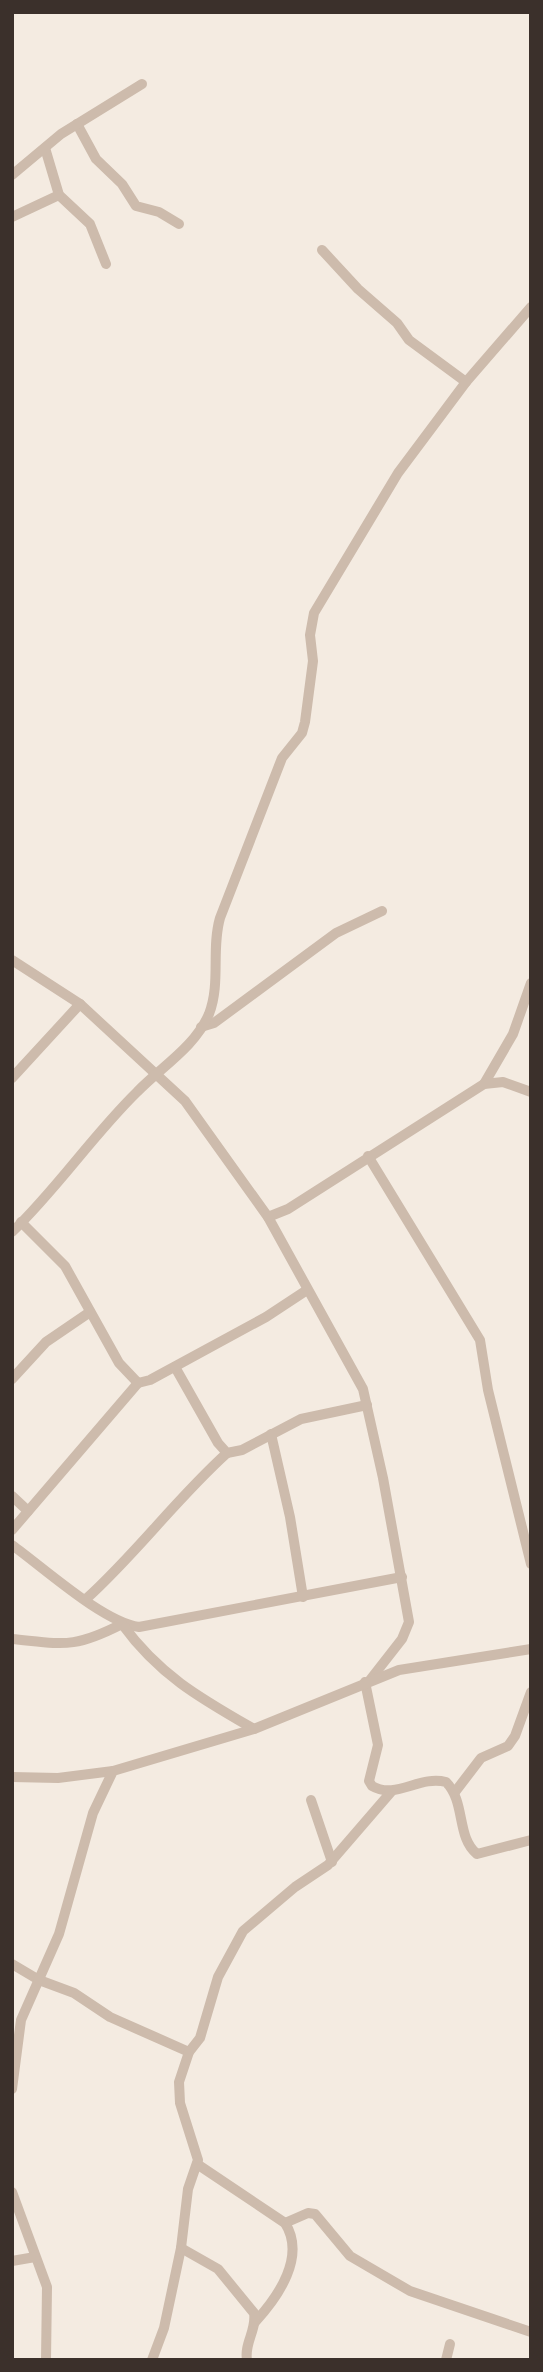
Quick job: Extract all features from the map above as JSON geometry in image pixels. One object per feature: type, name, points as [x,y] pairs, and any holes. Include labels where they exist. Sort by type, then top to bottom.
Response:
[{"type":"street","points":[[12,175],[77,124],[142,84]]},
{"type":"street","points":[[77,124],[96,159],[121,184],[136,206],[159,212],[179,224]]},
{"type":"street","points":[[45,148],[59,195],[90,224],[106,264]]},
{"type":"street","points":[[12,217],[59,195]]},
{"type":"street","points":[[322,250],[358,289],[397,323],[409,340],[466,382]]},
{"type":"street","points":[[12,1232],[120,1109],[201,1027],[209,1014],[215,990],[215,944],[220,918],[282,758],[302,733],[305,722],[313,661],[310,635],[314,613],[388,488],[466,382],[531,307]]},
{"type":"street","points":[[201,1027],[214,1023],[336,933],[382,911]]},
{"type":"street","points":[[12,960],[80,1004],[185,1101],[268,1217],[363,1389],[409,1622],[406,1630],[368,1681],[378,1745],[369,1781],[380,1791],[391,1792]]},
{"type":"street","points":[[484,1084],[513,1034],[531,983]]},
{"type":"street","points":[[12,1078],[80,1004]]},
{"type":"street","points":[[268,1217],[288,1209],[484,1084],[503,1082],[531,1093]]},
{"type":"street","points":[[368,1156],[480,1340],[488,1390],[526,1521],[531,1563]]},
{"type":"street","points":[[21,1222],[65,1266],[124,1369],[138,1383]]},
{"type":"street","points":[[12,1531],[138,1383],[175,1367],[266,1317],[307,1290]]},
{"type":"street","points":[[12,1379],[46,1342],[90,1312]]},
{"type":"street","points":[[175,1367],[227,1454]]},
{"type":"street","points":[[86,1599],[191,1487],[227,1454],[242,1450],[301,1419],[368,1405]]},
{"type":"street","points":[[271,1434],[290,1517],[303,1597]]},
{"type":"street","points":[[12,1496],[28,1511]]},
{"type":"street","points":[[12,1545],[122,1624],[139,1647],[179,1685],[254,1729]]},
{"type":"street","points":[[12,1639],[61,1646],[96,1637],[122,1624],[154,1626],[402,1577]]},
{"type":"street","points":[[12,1777],[58,1778],[113,1771],[254,1729],[399,1670],[531,1650]]},
{"type":"street","points":[[456,1792],[481,1758],[508,1746],[515,1736],[531,1692]]},
{"type":"street","points":[[12,2089],[18,2032],[75,1887],[93,1814],[113,1771]]},
{"type":"street","points":[[152,2360],[164,2328],[181,2248],[188,2189],[197,2164],[193,2137],[178,2092],[181,2072],[189,2052],[200,2038],[218,1977],[243,1931],[281,1898],[332,1862],[391,1792],[410,1784],[435,1780],[446,1782],[456,1792],[467,1840],[477,1854],[531,1840]]},
{"type":"street","points":[[311,1800],[332,1862]]},
{"type":"street","points":[[12,1964],[39,1980],[66,1989],[110,2017],[189,2052]]},
{"type":"street","points":[[197,2164],[285,2223],[293,2235],[292,2262],[255,2322],[249,2337],[247,2360]]},
{"type":"street","points":[[12,2192],[47,2287],[46,2360]]},
{"type":"street","points":[[285,2223],[308,2213],[314,2214],[350,2256],[410,2291],[531,2332]]},
{"type":"street","points":[[181,2248],[218,2269],[248,2304],[255,2322]]},
{"type":"street","points":[[12,2262],[36,2257]]},
{"type":"street","points":[[446,2360],[450,2344]]}]
